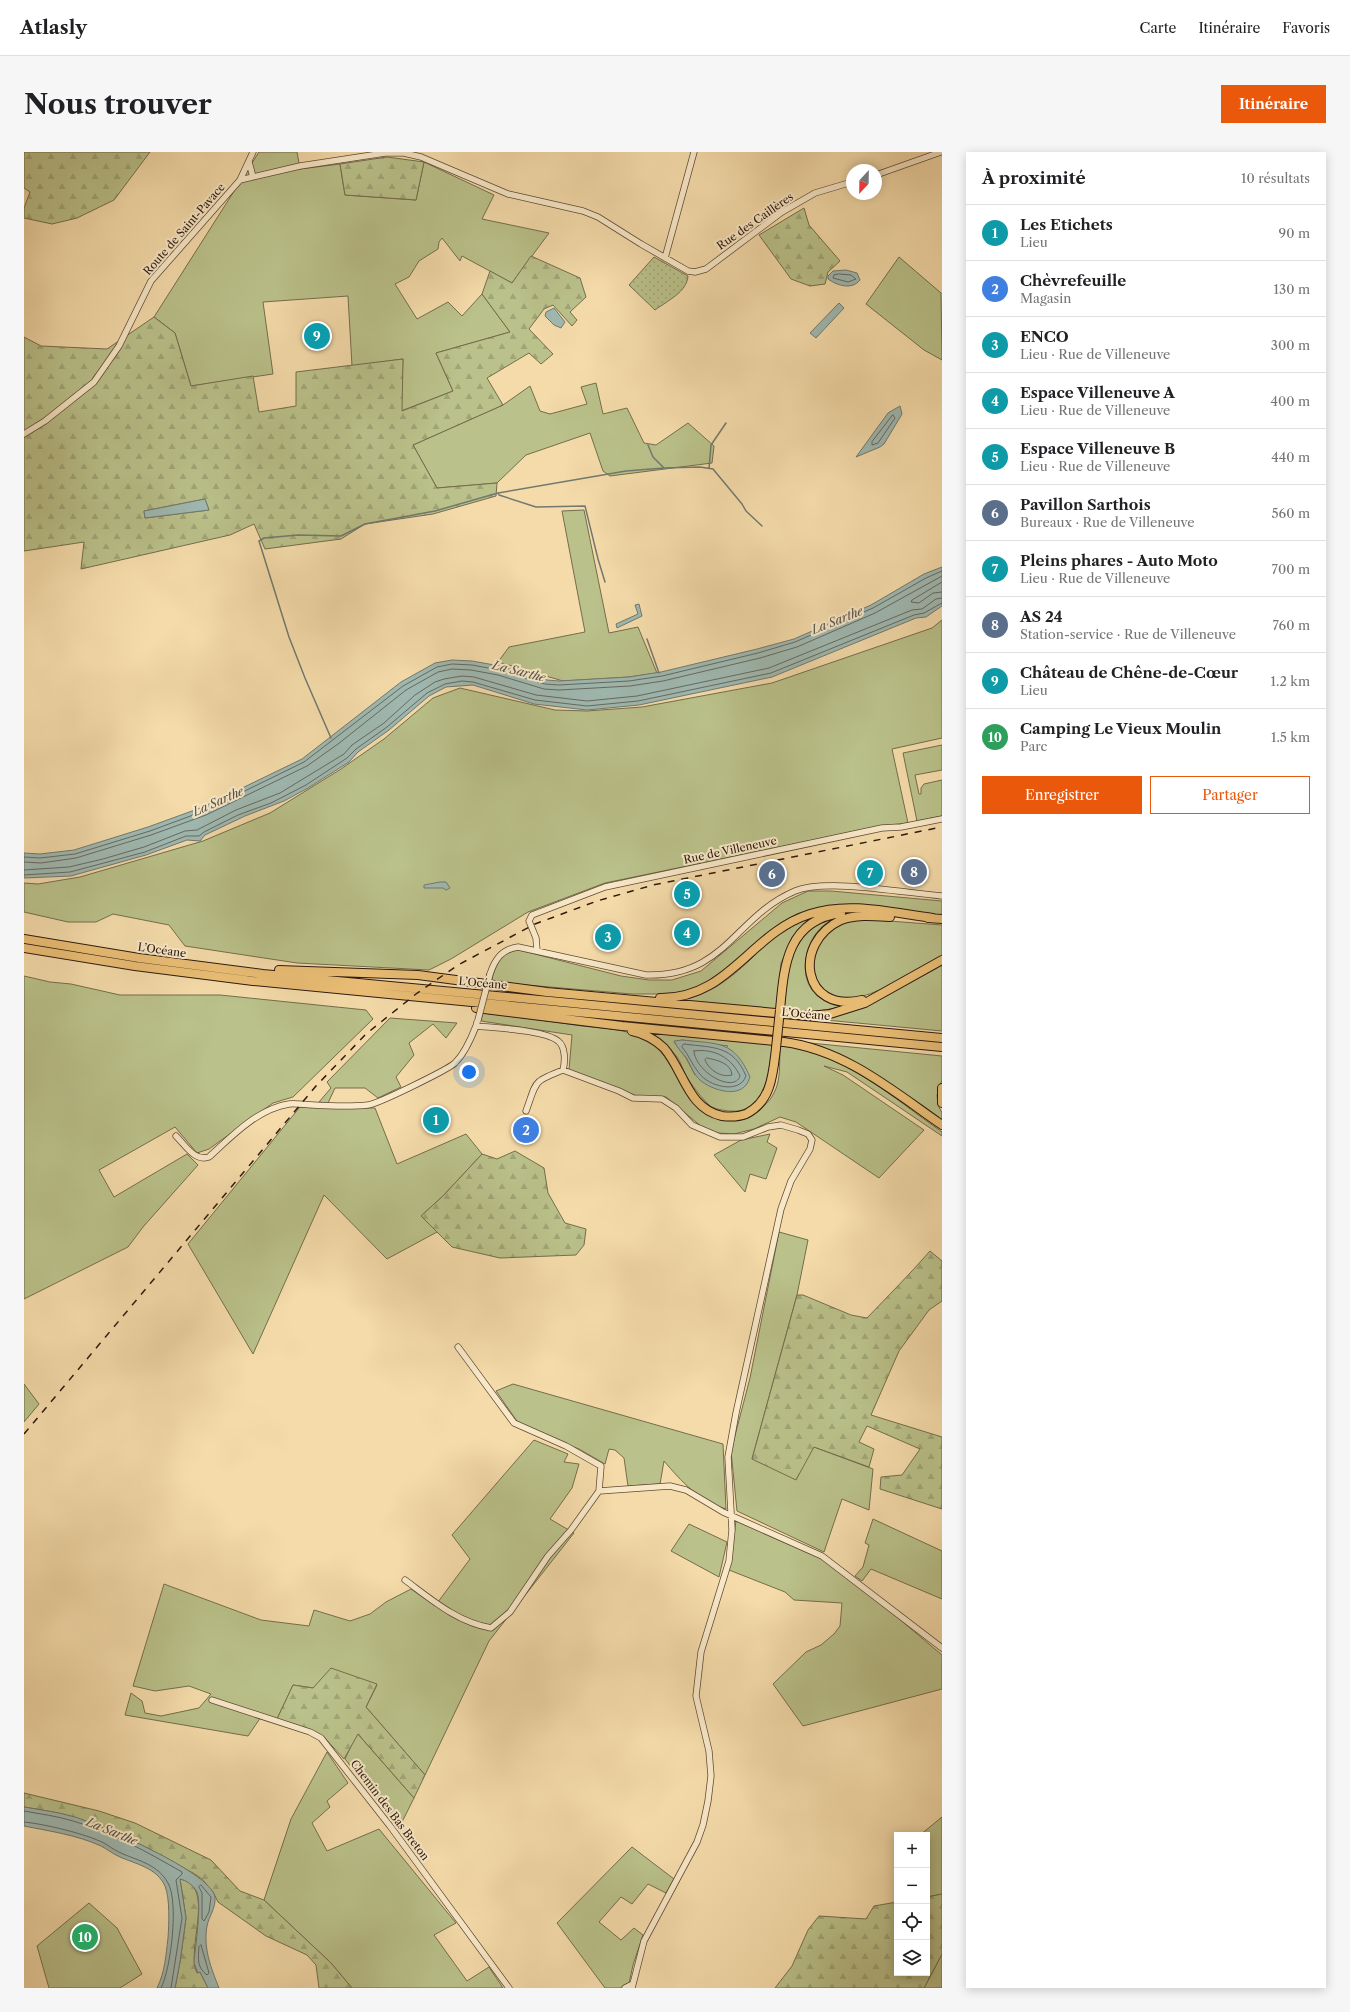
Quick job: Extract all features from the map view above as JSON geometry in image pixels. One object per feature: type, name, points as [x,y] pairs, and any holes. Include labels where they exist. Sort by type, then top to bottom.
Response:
[{"type":"highway","points":[[597,997],[604,995],[667,998],[693,993],[707,988],[729,973],[779,929],[810,914],[829,909],[858,908],[942,919]]},
{"type":"highway","points":[[622,1026],[645,1036],[663,1047],[670,1056],[693,1096],[705,1109],[724,1116],[742,1115],[751,1111],[765,1098],[772,1079],[784,970],[788,953],[799,934],[813,923],[828,915],[850,912],[933,918]]},
{"type":"highway","points":[[892,989],[888,988],[862,1000],[846,1003],[833,1000],[824,995],[816,989],[809,969],[812,950],[819,937],[836,923],[855,916],[933,918]]},
{"type":"highway","name":"L’Océane","points":[[24,939],[93,951],[263,974],[942,1038]]},
{"type":"highway","name":"L’Océane","points":[[24,948],[89,959],[228,978],[942,1047]]},
{"type":"highway","points":[[263,974],[274,970],[418,975],[597,997],[809,1016],[849,1009],[892,989],[942,960]]},
{"type":"highway","points":[[460,1001],[470,1007],[622,1026],[784,1042],[812,1047],[850,1062],[942,1125]]},
{"type":"highway","points":[[942,1088],[942,1103]]},
{"type":"street","name":"Route de Saint-Pavace","points":[[24,434],[44,422],[94,382],[119,346],[151,281],[240,180],[253,152]]},
{"type":"street","points":[[240,180],[308,165],[385,153],[404,153],[421,157],[508,194],[583,211],[598,217],[665,258],[694,152]]},
{"type":"street","points":[[882,173],[938,152]]},
{"type":"street","points":[[249,162],[253,177]]},
{"type":"street","name":"Rue des Caillères","points":[[665,258],[688,271],[695,272],[706,269],[782,212],[815,193],[846,184]]},
{"type":"street","name":"Rue de Villeneuve","points":[[537,951],[536,938],[529,921],[532,916],[605,887],[882,828],[901,827],[942,819]]},
{"type":"street","points":[[176,1136],[198,1158],[203,1159],[209,1157],[240,1129],[263,1113],[280,1106],[290,1104],[343,1106],[370,1105],[440,1072],[455,1063],[469,1043],[477,1023],[490,974],[496,959],[510,948],[518,947],[646,975],[663,975],[694,967],[714,956],[765,909],[781,898],[808,887],[839,886],[942,896]]},
{"type":"street","points":[[477,1023],[548,1035],[560,1042],[565,1062],[563,1070]]},
{"type":"street","points":[[526,1111],[534,1085],[546,1077],[563,1070],[619,1091],[633,1098],[662,1099],[676,1108],[692,1125],[720,1137],[743,1137],[768,1128],[781,1126],[808,1134],[812,1140],[810,1149],[791,1181],[781,1209],[737,1406],[728,1457],[732,1530],[729,1561],[702,1652],[696,1696],[709,1751],[711,1770],[707,1806],[697,1842],[644,1941],[632,1986],[624,1988]]},
{"type":"street","points":[[405,1580],[448,1612],[479,1626],[491,1628],[510,1612],[548,1556],[571,1530],[599,1492],[601,1466],[566,1446],[514,1423],[458,1347]]},
{"type":"street","points":[[599,1492],[680,1487],[731,1515],[822,1556],[942,1648]]},
{"type":"street","name":"Chemin des Bas Breton","points":[[212,1700],[310,1732],[321,1738],[376,1807],[509,1988]]},
{"type":"green space","points":[[24,152],[150,152],[114,200],[77,218],[52,224],[24,218],[24,208],[30,192],[24,188]]},
{"type":"green space","points":[[259,152],[297,152],[300,169],[340,164],[345,195],[416,200],[424,162],[494,195],[482,219],[549,233],[512,283],[462,256],[460,261],[442,238],[439,242],[438,249],[419,261],[409,277],[395,284],[417,319],[448,302],[462,316],[482,294],[510,332],[436,353],[453,391],[401,411],[403,359],[352,366],[348,296],[263,302],[273,374],[191,386],[175,333],[154,317]]},
{"type":"green space","points":[[387,157],[424,162],[416,200],[345,195],[340,164]]},
{"type":"green space","points":[[804,208],[809,225],[840,261],[828,272],[825,284],[810,286],[791,279],[759,235]]},
{"type":"green space","points":[[531,256],[580,278],[586,297],[570,312],[577,320],[572,326],[553,305],[544,309],[529,329],[553,354],[541,364],[529,353],[487,378],[503,405],[413,445],[437,488],[497,483],[496,496],[433,514],[365,524],[341,539],[265,549],[254,524],[230,535],[81,569],[84,542],[24,551],[24,337],[41,346],[107,349],[154,317],[175,333],[191,386],[253,376],[259,412],[296,406],[296,372],[403,359],[402,411],[453,391],[436,353],[510,332],[482,294],[490,271],[512,283]],"holes":[[[205,499],[209,510],[145,518],[144,511]]]},
{"type":"green space","points":[[654,257],[688,276],[684,287],[670,300],[655,310],[629,285]]},
{"type":"green space","points":[[899,257],[941,293],[942,360],[924,350],[866,304]]},
{"type":"green space","points":[[596,383],[603,414],[627,408],[644,443],[656,445],[688,423],[714,446],[712,463],[610,476],[603,471],[590,433],[526,455],[497,483],[437,488],[413,445],[503,405],[530,386],[540,411],[550,414],[587,404],[581,387]]},
{"type":"green space","points":[[584,510],[609,633],[638,627],[657,673],[629,677],[563,681],[498,662],[509,647],[585,632],[562,511]]},
{"type":"green space","points":[[942,620],[942,738],[892,749],[908,823],[881,826],[605,883],[528,912],[451,959],[429,970],[297,963],[185,946],[169,925],[113,914],[96,922],[68,922],[24,912],[24,883],[38,884],[80,877],[203,841],[270,813],[341,769],[384,739],[433,698],[460,688],[555,710],[587,711],[642,707],[772,683],[932,628]]},
{"type":"green space","points":[[942,745],[942,770],[915,775],[919,794],[921,794],[921,788],[924,784],[942,780],[942,816],[917,821],[903,753]]},
{"type":"green space","points":[[808,891],[831,891],[942,901],[942,915],[842,905],[809,911],[698,988],[676,994],[632,994],[491,982],[500,960],[507,953],[519,950],[621,976],[649,980],[672,980],[701,971],[782,903]]},
{"type":"green space","points":[[824,913],[810,920],[798,930],[781,963],[777,1010],[675,1001],[696,996],[716,987],[743,967],[766,942],[778,932],[796,922]]},
{"type":"green space","points":[[840,916],[824,925],[817,932],[811,942],[805,963],[806,973],[808,984],[822,999],[837,1004],[852,1005],[813,1012],[783,1010],[790,965],[801,940],[811,930],[823,922]]},
{"type":"green space","points":[[862,919],[942,925],[942,957],[871,994],[849,999],[830,994],[816,981],[812,962],[814,951],[818,942],[833,928],[841,923]]},
{"type":"green space","points":[[942,962],[942,1031],[804,1018],[843,1014]]},
{"type":"green space","points":[[24,976],[50,982],[71,984],[120,995],[220,995],[366,1010],[373,1019],[293,1097],[273,1103],[209,1149],[197,1153],[175,1127],[99,1170],[114,1197],[187,1154],[198,1165],[143,1227],[128,1247],[24,1299]]},
{"type":"green space","points":[[483,1013],[613,1029],[642,1037],[655,1046],[665,1057],[687,1095],[696,1106],[708,1115],[728,1121],[750,1117],[770,1100],[779,1076],[780,1045],[803,1049],[825,1056],[866,1078],[942,1132],[942,1136],[847,1072],[824,1066],[843,1075],[924,1130],[879,1178],[796,1122],[780,1117],[754,1129],[734,1134],[717,1133],[702,1127],[666,1097],[637,1096],[569,1070],[572,1035],[481,1021]]},
{"type":"green space","points":[[390,1018],[457,1023],[446,1038],[433,1024],[409,1043],[414,1055],[396,1077],[401,1087],[378,1098],[365,1088],[335,1088],[328,1103],[319,1102],[331,1088],[327,1082]]},
{"type":"green space","points":[[650,1032],[773,1044],[768,1077],[764,1088],[751,1106],[741,1110],[729,1111],[711,1107],[701,1097],[686,1076],[677,1057],[668,1047]],"holes":[[[682,1040],[728,1046],[695,1075],[686,1058],[674,1042]]]},
{"type":"green space","points":[[800,1042],[942,1056],[942,1080],[937,1095],[938,1105],[942,1113],[942,1122],[892,1086],[857,1064],[839,1055]]},
{"type":"green space","points":[[300,1107],[375,1108],[397,1164],[466,1134],[482,1154],[443,1196],[421,1216],[437,1232],[387,1259],[324,1195],[253,1354],[188,1244]]},
{"type":"green space","points":[[770,1134],[767,1142],[777,1148],[766,1179],[750,1174],[745,1192],[714,1155],[741,1140]]},
{"type":"green space","points":[[515,1151],[544,1168],[548,1193],[565,1223],[586,1229],[584,1245],[576,1255],[500,1258],[452,1247],[421,1216],[443,1196],[482,1154],[497,1159]]},
{"type":"green space","points":[[779,1232],[808,1240],[797,1295],[752,1459],[814,1447],[873,1469],[869,1510],[842,1499],[824,1552],[737,1511],[731,1451],[750,1378]]},
{"type":"green space","points":[[930,1251],[942,1261],[942,1301],[929,1310],[899,1351],[871,1415],[942,1437],[942,1509],[880,1489],[881,1477],[902,1475],[920,1449],[867,1426],[859,1442],[874,1449],[869,1467],[814,1447],[796,1480],[752,1459],[797,1295],[803,1295],[851,1315],[867,1318]]},
{"type":"green space","points":[[24,1384],[39,1404],[24,1422]]},
{"type":"green space","points":[[513,1384],[723,1444],[726,1509],[717,1506],[699,1496],[677,1476],[664,1461],[660,1484],[628,1486],[624,1458],[615,1450],[609,1449],[605,1464],[579,1449],[519,1424],[496,1391]]},
{"type":"green space","points":[[534,1440],[568,1454],[564,1462],[579,1464],[572,1488],[550,1519],[574,1533],[489,1641],[425,1775],[366,1707],[377,1685],[313,1688],[293,1685],[277,1719],[263,1714],[248,1736],[125,1715],[131,1693],[142,1701],[145,1713],[161,1716],[199,1708],[211,1694],[189,1686],[155,1691],[133,1686],[164,1584],[261,1620],[309,1626],[314,1610],[350,1621],[370,1614],[386,1602],[411,1589],[435,1606],[470,1559],[452,1535]]},
{"type":"green space","points":[[873,1519],[942,1551],[942,1599],[871,1569],[862,1581],[855,1576],[863,1567],[869,1545],[865,1543]]},
{"type":"green space","points":[[736,1521],[822,1559],[859,1585],[942,1655],[942,1689],[803,1726],[773,1684],[806,1652],[821,1645],[834,1634],[840,1626],[842,1603],[794,1600],[785,1592],[729,1570]]},
{"type":"green space","points":[[689,1524],[727,1542],[719,1577],[671,1551]]},
{"type":"green space","points":[[331,1668],[377,1684],[366,1707],[425,1775],[414,1798],[358,1734],[344,1759],[323,1736],[277,1719],[293,1685],[313,1688]]},
{"type":"green space","points":[[357,1733],[414,1798],[399,1828],[345,1759]]},
{"type":"green space","points":[[327,1752],[348,1783],[327,1801],[330,1807],[312,1823],[327,1851],[379,1829],[456,1923],[434,1935],[467,1981],[489,1967],[503,1988],[352,1988],[331,1963],[264,1900],[291,1819]]},
{"type":"green space","points":[[24,1793],[99,1811],[135,1823],[211,1860],[240,1891],[264,1900],[331,1963],[352,1988],[319,1988],[316,1965],[307,1955],[266,1936],[218,1902],[213,1892],[202,1879],[193,1873],[136,1842],[91,1823],[63,1814],[24,1807]]},
{"type":"green space","points":[[942,1817],[942,1894],[930,1896],[930,1832],[924,1832]]},
{"type":"green space","points":[[632,1847],[674,1879],[666,1893],[648,1884],[632,1904],[621,1897],[599,1922],[621,1940],[634,1928],[643,1935],[633,1965],[628,1988],[605,1988],[557,1923]]},
{"type":"green space","points":[[180,1879],[191,1884],[197,1893],[198,1920],[194,1949],[194,1963],[197,1973],[200,1972],[208,1988],[175,1988],[186,1918]]},
{"type":"green space","points":[[942,1894],[942,1954],[924,1988],[775,1988],[792,1966],[808,1930],[819,1916],[866,1919],[874,1906],[894,1903],[894,1976],[930,1976],[930,1896]]},
{"type":"green space","points":[[89,1903],[117,1928],[142,1974],[120,1988],[49,1988],[37,1946]]},
{"type":"green space","points":[[942,1954],[942,1988],[924,1988]]},
{"type":"water","points":[[846,270],[857,273],[860,280],[853,285],[845,286],[836,284],[828,279],[828,276],[833,271]]},
{"type":"water","points":[[839,303],[844,308],[816,338],[810,333]]},
{"type":"water","points":[[554,308],[565,322],[561,328],[554,325],[545,316],[546,312]]},
{"type":"water","points":[[900,406],[902,414],[884,444],[856,457],[888,413]]},
{"type":"water","points":[[205,499],[209,510],[145,518],[144,511]]},
{"type":"water","name":"La Sarthe","points":[[942,567],[942,606],[926,617],[916,618],[772,677],[639,705],[587,710],[534,704],[473,685],[446,687],[429,696],[389,730],[358,752],[349,762],[308,788],[284,801],[245,816],[205,835],[200,841],[187,840],[146,855],[71,876],[24,878],[24,853],[40,854],[74,850],[148,827],[203,807],[302,759],[401,682],[435,663],[452,660],[472,661],[500,666],[547,680],[559,681],[629,677],[661,672],[794,639],[871,605],[924,574]]},
{"type":"water","points":[[639,604],[642,616],[617,628],[616,624],[638,614],[635,605]]},
{"type":"water","points":[[446,882],[450,888],[446,890],[443,888],[424,888],[424,885]]},
{"type":"water","points":[[682,1040],[706,1042],[724,1046],[731,1050],[738,1056],[750,1077],[747,1084],[742,1089],[730,1092],[716,1089],[704,1083],[696,1076],[687,1059],[674,1041]]},
{"type":"water","name":"La Sarthe","points":[[24,1807],[69,1815],[107,1829],[176,1863],[195,1875],[209,1887],[215,1897],[215,1901],[207,1926],[206,1942],[211,1965],[219,1988],[208,1988],[200,1972],[198,1973],[194,1963],[199,1906],[197,1892],[192,1886],[180,1879],[186,1918],[175,1988],[157,1988],[165,1963],[169,1926],[167,1891],[161,1880],[146,1867],[120,1857],[92,1842],[24,1826]]},
{"type":"waterway","points":[[709,468],[711,445],[726,423]]},
{"type":"waterway","points":[[648,445],[653,457],[664,468],[700,467],[713,469],[746,511],[762,526]]},
{"type":"waterway","points":[[331,738],[289,637],[259,541],[264,538],[298,535],[341,536],[365,524],[435,511],[498,493],[626,471],[664,468]]},
{"type":"waterway","points":[[498,493],[499,495],[536,507],[585,506],[605,582]]},
{"type":"waterway","points":[[647,639],[659,673]]},
{"type":"railway","points":[[24,1434],[316,1086],[366,1034],[416,994],[458,965],[535,924],[597,901],[653,885],[942,827]]},
{"type":"place","name":"Château de Chêne-de-Cœur","points":[[317,336]]},
{"type":"place","name":"AS 24","points":[[914,872]]},
{"type":"place","name":"Pleins phares - Auto Moto","points":[[870,873]]},
{"type":"place","name":"Pavillon Sarthois","points":[[772,874]]},
{"type":"place","name":"Espace Villeneuve B","points":[[687,894]]},
{"type":"place","name":"Espace Villeneuve A","points":[[687,933]]},
{"type":"place","name":"ENCO","points":[[608,937]]},
{"type":"place","name":"Les Etichets","points":[[436,1120]]},
{"type":"place","name":"Chèvrefeuille","points":[[526,1130]]},
{"type":"place","name":"Camping Le Vieux Moulin","points":[[85,1937]]}]
